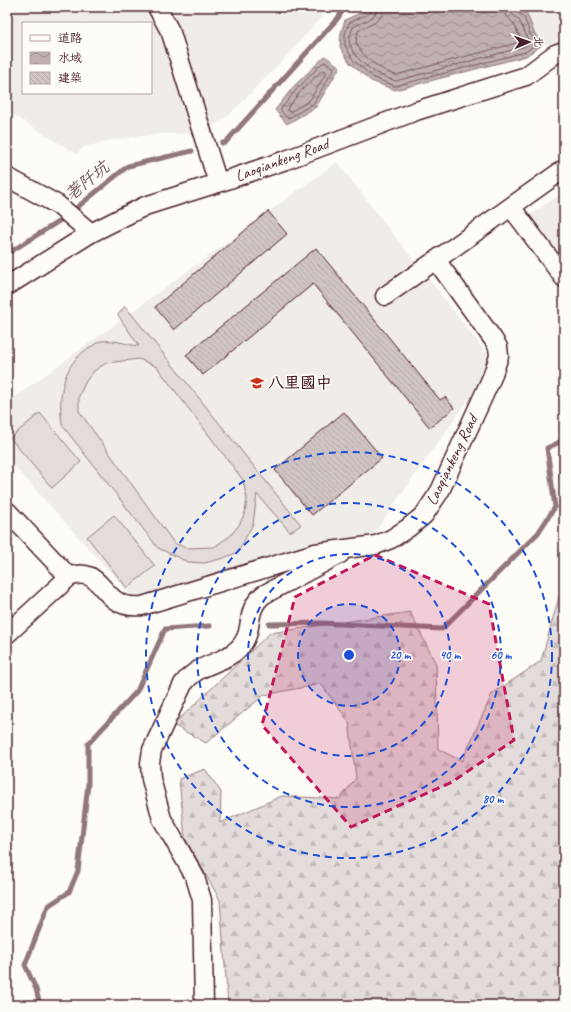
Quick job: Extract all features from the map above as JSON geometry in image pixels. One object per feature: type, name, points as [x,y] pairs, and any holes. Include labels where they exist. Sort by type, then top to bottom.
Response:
[{"type":"street","points":[[157,7],[171,33],[218,183]]},
{"type":"street","name":"Laoqiankeng Road","points":[[7,286],[85,227],[286,160],[416,111],[526,76],[555,54],[564,51]]},
{"type":"street","points":[[385,296],[564,169]]},
{"type":"street","points":[[7,177],[60,207],[85,227]]},
{"type":"street","points":[[511,207],[564,278]]},
{"type":"street","name":"Laoqiankeng Road","points":[[69,577],[77,574],[86,574],[93,578],[115,600],[132,607],[142,606],[315,553],[376,545],[391,539],[424,515],[440,491],[492,377],[499,356],[498,347],[493,339],[436,260]]},
{"type":"street","points":[[7,511],[69,577],[7,634]]},
{"type":"street","points":[[204,1005],[202,900],[195,877],[162,819],[151,779],[150,763],[152,750],[156,739],[188,676],[196,670],[234,652],[245,641],[252,607],[257,600],[263,595],[353,547]]},
{"type":"highlighted area","points":[[375,555],[489,604],[514,740],[452,782],[351,827],[262,725],[295,597]]},
{"type":"shaded area","points":[[7,7],[330,7],[283,60],[229,115],[211,127],[196,133],[159,134],[112,140],[82,148],[77,154],[7,111]]},
{"type":"shaded area","points":[[517,7],[560,7],[563,27],[556,42],[542,45],[534,32],[527,14]]},
{"type":"shaded area","name":"八里國中","points":[[337,162],[494,363],[374,533],[136,601],[7,458],[7,403]]},
{"type":"shaded area","points":[[564,192],[564,276],[525,218]]},
{"type":"green space","points":[[125,306],[301,525],[290,532],[257,494],[253,524],[238,552],[224,558],[205,563],[188,562],[158,548],[62,425],[61,403],[64,382],[73,363],[80,355],[100,341],[111,341],[139,346],[118,315]],"holes":[[[139,359],[157,367],[243,480],[247,499],[245,513],[239,525],[230,536],[214,547],[186,548],[174,543],[79,411],[79,396],[86,381],[94,371],[106,363]]]},
{"type":"green space","points":[[40,413],[81,462],[52,488],[10,438]]},
{"type":"green space","points":[[114,515],[155,566],[127,588],[87,537]]},
{"type":"green space","points":[[564,579],[564,1005],[228,1005],[220,900],[185,838],[179,779],[205,769],[221,792],[220,823],[282,796],[340,799],[356,778],[349,722],[321,684],[264,695],[206,743],[173,725],[270,633],[410,612],[436,664],[438,749],[462,761],[492,694],[541,661]]},
{"type":"water","points":[[372,7],[517,7],[527,14],[534,32],[542,45],[526,56],[395,90],[371,81],[350,63],[340,47],[341,33],[345,20]]},
{"type":"water","points":[[325,56],[340,67],[316,107],[287,124],[275,110],[294,86]]},
{"type":"building","points":[[268,211],[287,234],[174,330],[155,307]]},
{"type":"building","points":[[316,248],[440,400],[445,397],[454,408],[430,428],[313,284],[203,375],[186,355]]},
{"type":"building","points":[[344,412],[382,458],[312,515],[275,470]]},
{"type":"waterway","name":"荖阡坑","points":[[222,143],[225,143],[338,18],[345,7]]},
{"type":"waterway","name":"荖阡坑","points":[[7,254],[64,218],[128,166],[192,151]]},
{"type":"waterway","points":[[269,624],[321,623],[442,629],[538,533],[555,507],[547,448],[564,440]]},
{"type":"waterway","points":[[40,1005],[36,989],[25,965],[48,906],[69,892],[78,871],[88,784],[88,744],[137,691],[165,629],[210,626]]},
{"type":"place","name":"八里國中","points":[[257,383]]}]
